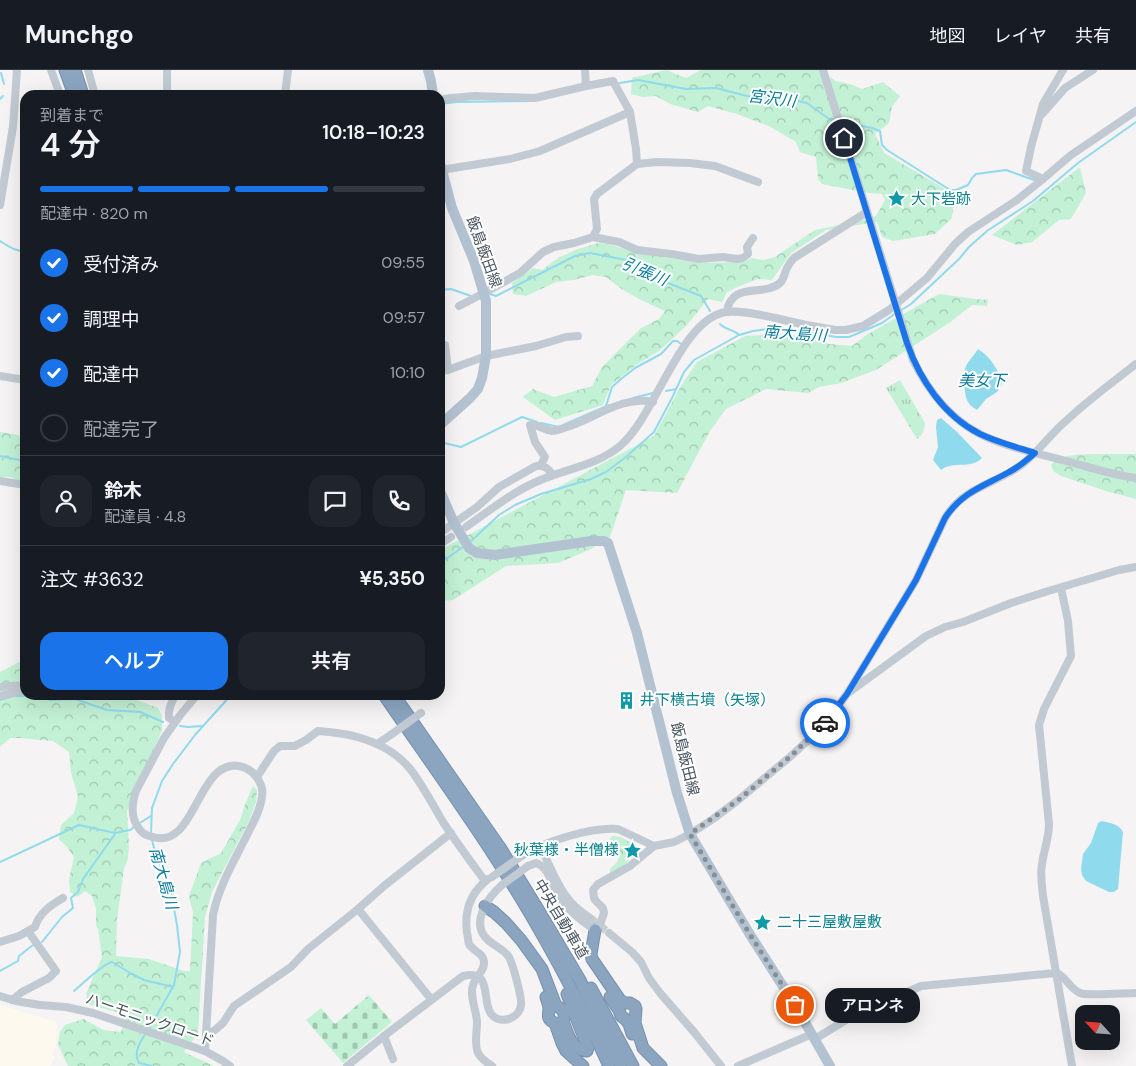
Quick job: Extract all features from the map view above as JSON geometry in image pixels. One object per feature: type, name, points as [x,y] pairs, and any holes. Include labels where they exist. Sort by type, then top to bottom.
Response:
[{"type":"highway","points":[[65,70],[72,90]]},
{"type":"highway","points":[[75,70],[81,90]]},
{"type":"highway","name":"中央自動車道","points":[[387,700],[580,980],[621,1066]]},
{"type":"highway","name":"中央自動車道","points":[[397,700],[479,817],[534,911],[609,1066]]},
{"type":"highway","points":[[485,906],[506,923],[521,940],[542,970],[556,1006],[563,1010],[564,1017],[562,1021],[570,1042],[583,1051],[588,1049],[534,911]]},
{"type":"highway","points":[[534,911],[548,918],[582,972],[633,1066]]},
{"type":"highway","points":[[595,930],[586,954],[589,966],[619,1010],[621,1016],[629,1024],[637,1049],[653,1066]]},
{"type":"highway","points":[[595,930],[591,954],[592,960],[620,1000],[635,1006],[635,1023],[641,1043],[661,1066]]},
{"type":"highway","points":[[533,957],[536,971],[548,1002],[549,1019],[555,1023],[566,1051],[583,1066]]},
{"type":"main road","points":[[428,70],[432,90]]},
{"type":"main road","name":"飯島飯田線","points":[[445,184],[452,208],[474,261],[486,301],[486,356],[482,378],[478,388],[470,398],[445,420]]},
{"type":"main road","name":"飯島飯田線","points":[[445,502],[454,523],[469,548],[477,553],[495,555],[591,541],[604,541],[608,543],[638,633],[677,793],[690,834],[749,933],[814,1036],[830,1066]]},
{"type":"street","points":[[51,70],[58,90]]},
{"type":"street","points":[[88,70],[94,90]]},
{"type":"street","points":[[167,70],[167,90]]},
{"type":"street","points":[[286,90],[288,70]]},
{"type":"street","points":[[585,70],[586,86]]},
{"type":"street","points":[[1043,179],[1026,170],[1043,104],[1063,70]]},
{"type":"street","points":[[1040,117],[1065,88],[1093,70]]},
{"type":"street","points":[[0,205],[13,127],[15,72]]},
{"type":"street","points":[[824,73],[913,360],[926,383],[942,405],[965,425],[979,434],[1035,453],[1104,472],[1136,478]]},
{"type":"street","points":[[445,99],[475,96],[535,98],[613,81],[630,112],[637,164]]},
{"type":"street","points":[[466,527],[522,489],[553,475],[601,458],[628,439],[653,402],[693,334],[711,318],[727,312],[757,314],[835,330],[846,330],[863,326],[889,310],[927,278],[968,232],[1017,200],[1071,155],[1136,111]]},
{"type":"street","points":[[445,170],[510,159],[540,151],[630,112]]},
{"type":"street","points":[[593,237],[597,229],[594,199],[597,194],[637,164],[656,162],[715,166],[758,182]]},
{"type":"street","points":[[727,312],[732,299],[738,294],[774,287],[781,282],[787,267],[794,258],[867,212]]},
{"type":"street","points":[[459,306],[520,272],[543,252],[554,246],[574,244],[593,237],[618,242],[638,250],[699,259],[723,257],[737,259],[743,258],[748,254],[747,247],[753,238]]},
{"type":"street","points":[[445,370],[486,356],[536,346],[566,337],[578,336]]},
{"type":"street","points":[[347,1066],[431,999],[468,974],[478,977],[485,986],[488,1007],[492,1015],[503,1020],[514,1017],[521,1003],[511,963],[504,950],[485,938],[482,932],[481,915],[491,896],[502,885],[528,866],[536,864],[543,867],[566,906],[595,930],[601,922],[604,913],[603,908],[594,898],[595,887],[602,881],[630,866],[654,846],[674,842],[690,834],[737,801],[791,756],[824,724],[847,694],[916,580],[951,508],[966,494],[1011,472],[1021,465],[1066,420],[1136,364]]},
{"type":"street","points":[[0,376],[20,379]]},
{"type":"street","points":[[541,465],[545,457],[535,442],[530,425],[536,424],[552,431],[594,416],[612,407],[643,400],[653,402]]},
{"type":"street","points":[[445,529],[482,503],[499,487],[536,466],[541,465],[553,475]]},
{"type":"street","points":[[0,481],[20,484]]},
{"type":"street","points":[[445,541],[451,537]]},
{"type":"street","points":[[847,694],[926,636],[945,627],[1011,603],[1119,570],[1136,567]]},
{"type":"street","points":[[1060,588],[1068,621],[1070,656],[1044,709],[1039,725],[1049,824],[1041,877],[1072,1066]]},
{"type":"street","points":[[0,687],[20,685]]},
{"type":"street","points":[[0,696],[20,691]]},
{"type":"street","points":[[173,700],[168,718],[175,722]]},
{"type":"street","points":[[193,700],[164,738],[136,791],[132,806],[133,818],[140,829],[155,838],[163,839],[170,836],[183,826],[213,776],[228,766],[243,766],[257,777],[262,786],[259,810],[221,888],[213,915],[205,1050]]},
{"type":"street","points":[[377,744],[421,713]]},
{"type":"street","points":[[257,777],[274,751],[280,746],[295,746],[318,731],[355,736],[377,744],[392,752],[411,770],[450,833],[489,879]]},
{"type":"street","points":[[492,1066],[477,1051],[477,1022],[472,987],[483,967],[483,959],[470,946],[469,942],[466,913],[472,898],[489,879],[523,855],[559,839],[590,831],[612,828],[654,846]]},
{"type":"street","points":[[207,1034],[223,1023],[234,1006],[292,967],[308,949],[450,833]]},
{"type":"street","points":[[540,846],[566,897],[590,918]]},
{"type":"street","points":[[0,942],[19,936],[35,927],[42,913],[63,898]]},
{"type":"street","points":[[358,909],[431,999]]},
{"type":"street","points":[[12,1000],[22,992],[49,978],[56,971],[28,930]]},
{"type":"street","points":[[609,933],[641,962],[649,978],[660,993],[721,1066]]},
{"type":"street","points":[[738,1066],[814,1036],[921,986],[1056,973],[1062,975],[1072,988],[1083,994],[1136,993]]},
{"type":"street","name":"ハーモニックロード","points":[[0,996],[12,1000],[66,1007],[93,1013],[205,1050],[230,1066]]},
{"type":"street","points":[[384,1036],[393,1059]]},
{"type":"shaded area","points":[[0,1005],[57,1022],[56,1047],[52,1054],[55,1057],[50,1066],[0,1066]]},
{"type":"green space","points":[[666,70],[686,78],[701,70],[819,70],[836,81],[862,89],[883,82],[900,96],[892,107],[889,123],[875,134],[884,153],[954,194],[952,218],[935,234],[893,241],[882,237],[877,222],[826,230],[791,253],[772,280],[758,279],[737,287],[727,292],[722,302],[708,299],[687,325],[659,351],[636,365],[611,385],[603,405],[555,420],[523,397],[533,389],[554,397],[592,386],[602,367],[641,328],[659,319],[665,311],[623,290],[606,277],[593,275],[556,282],[526,296],[513,294],[512,283],[533,268],[542,270],[558,258],[575,250],[598,243],[608,244],[637,253],[700,263],[745,262],[751,258],[763,260],[775,257],[815,230],[876,216],[885,200],[882,194],[822,184],[818,179],[816,157],[800,152],[796,142],[769,126],[708,106],[698,112],[670,104],[656,96],[643,97],[631,94],[632,78]]},
{"type":"green space","points":[[1080,167],[1086,193],[1071,219],[1059,220],[1032,242],[1017,245],[992,235]]},
{"type":"green space","points":[[939,294],[983,300],[988,299],[987,306],[972,305],[949,323],[876,370],[841,383],[819,387],[808,393],[766,389],[726,409],[710,431],[677,493],[626,490],[610,537],[591,549],[558,563],[506,566],[453,600],[445,601],[445,547],[654,436],[681,386],[697,362],[745,336],[788,334],[829,344],[852,346],[868,334]]},
{"type":"green space","points":[[900,380],[925,423],[921,436],[917,439],[886,388]]},
{"type":"green space","points":[[0,432],[20,436],[20,483],[11,477],[0,477]]},
{"type":"green space","points":[[1095,454],[1136,454],[1136,499],[1061,476],[1053,471],[1051,465],[1060,458]]},
{"type":"green space","points":[[20,662],[20,700],[137,700],[158,708],[162,716],[162,730],[140,777],[127,811],[128,859],[124,868],[117,920],[116,956],[149,959],[184,971],[190,971],[193,913],[189,896],[201,863],[221,853],[240,820],[253,786],[257,790],[256,802],[249,821],[212,892],[205,917],[198,1033],[184,1052],[214,1066],[68,1066],[58,1045],[60,1032],[65,1025],[84,1019],[103,1030],[121,1032],[125,1020],[122,1014],[88,1004],[86,994],[102,957],[96,925],[96,909],[92,896],[85,891],[77,897],[70,892],[69,879],[74,857],[59,839],[61,825],[74,813],[78,797],[71,772],[69,752],[53,741],[20,738],[10,738],[0,747],[0,672]]},
{"type":"green space","points":[[612,836],[621,837],[635,846],[633,856],[624,865],[610,874],[610,869],[619,857],[613,852],[610,839]]},
{"type":"green space","points":[[369,995],[392,1022],[343,1063],[306,1020],[321,1008],[335,1024]]},
{"type":"water","name":"美女下","points":[[978,349],[990,360],[1003,382],[997,392],[986,399],[977,410],[970,405],[967,399],[964,379],[966,366]]},
{"type":"water","points":[[941,418],[982,458],[972,464],[951,466],[941,470],[933,460],[938,447],[937,420]]},
{"type":"water","points":[[1102,821],[1117,826],[1123,832],[1118,889],[1114,892],[1109,892],[1086,881],[1082,875],[1083,854],[1091,843],[1098,823]]},
{"type":"waterway","points":[[1,73],[4,84]]},
{"type":"waterway","name":"宮沢川","points":[[620,83],[638,80],[686,89],[716,88],[751,97],[772,95],[807,103],[829,119],[837,121]]},
{"type":"waterway","name":"宮沢川","points":[[0,99],[3,96]]},
{"type":"waterway","name":"宮沢川","points":[[445,103],[532,101]]},
{"type":"waterway","name":"宮沢川","points":[[842,122],[880,131],[882,145],[887,150],[950,190],[956,190],[968,185],[976,174],[1006,170],[1034,180]]},
{"type":"waterway","name":"南大島川","points":[[900,311],[911,304],[987,231],[1033,201],[1078,163],[1136,122]]},
{"type":"waterway","name":"引張川","points":[[0,241],[15,250],[20,251]]},
{"type":"waterway","name":"引張川","points":[[490,294],[496,296],[575,256],[590,253],[626,260],[668,283],[701,296],[710,311]]},
{"type":"waterway","name":"引張川","points":[[445,290],[451,289],[471,296]]},
{"type":"waterway","name":"南大島川","points":[[469,543],[499,515],[515,505],[541,494],[591,479],[606,472],[626,457],[654,432],[684,372],[694,360],[739,335],[774,328],[836,337],[849,337],[882,323],[896,313]]},
{"type":"waterway","name":"引張川","points":[[720,324],[739,335]]},
{"type":"waterway","points":[[606,406],[612,387],[621,379],[635,368],[661,354],[673,341],[681,344]]},
{"type":"waterway","points":[[666,391],[676,389]]},
{"type":"waterway","points":[[633,398],[653,393]]},
{"type":"waterway","points":[[563,425],[609,405]]},
{"type":"waterway","points":[[445,443],[461,447],[522,417],[537,422]]},
{"type":"waterway","points":[[541,423],[559,427]]},
{"type":"waterway","points":[[0,456],[20,460]]},
{"type":"waterway","name":"南大島川","points":[[445,560],[463,547]]},
{"type":"waterway","points":[[0,700],[20,696]]},
{"type":"waterway","points":[[78,700],[107,710],[140,712],[163,722]]},
{"type":"waterway","name":"南大島川","points":[[151,833],[152,808],[162,781],[195,735],[226,700]]},
{"type":"waterway","points":[[180,726],[202,726]]},
{"type":"waterway","points":[[138,824],[151,816]]},
{"type":"waterway","points":[[0,862],[79,825],[115,833],[130,830],[134,827]]},
{"type":"waterway","points":[[42,942],[62,917],[73,908],[71,898],[78,892],[83,879],[115,834]]},
{"type":"waterway","name":"南大島川","points":[[149,1029],[174,985],[180,952],[171,892],[152,840]]},
{"type":"waterway","points":[[0,971],[18,961],[19,956],[33,945]]},
{"type":"waterway","points":[[74,991],[98,970],[112,962],[144,980],[173,987]]},
{"type":"waterway","name":"南大島川","points":[[146,1033],[138,1048],[137,1059],[139,1063],[152,1066]]},
{"type":"tunnel","points":[[590,918],[609,933]]},
{"type":"way so far","points":[[795,1005],[749,933],[690,834],[737,801],[791,756],[825,723]]},
{"type":"place","name":"大下砦跡","points":[[897,199]]},
{"type":"place","name":"井下横古墳（矢塚）","points":[[626,700]]},
{"type":"place","name":"秋葉様・半僧様","points":[[633,850]]},
{"type":"place","name":"二十三屋敷屋敷","points":[[763,922]]},
{"type":"place","name":"アロンネ","points":[[795,1005]]},
{"type":"route","points":[[825,723],[847,694],[916,580],[951,508],[966,494],[1011,472],[1035,453],[979,434],[965,425],[942,405],[926,383],[913,360],[907,343],[844,138]]}]
